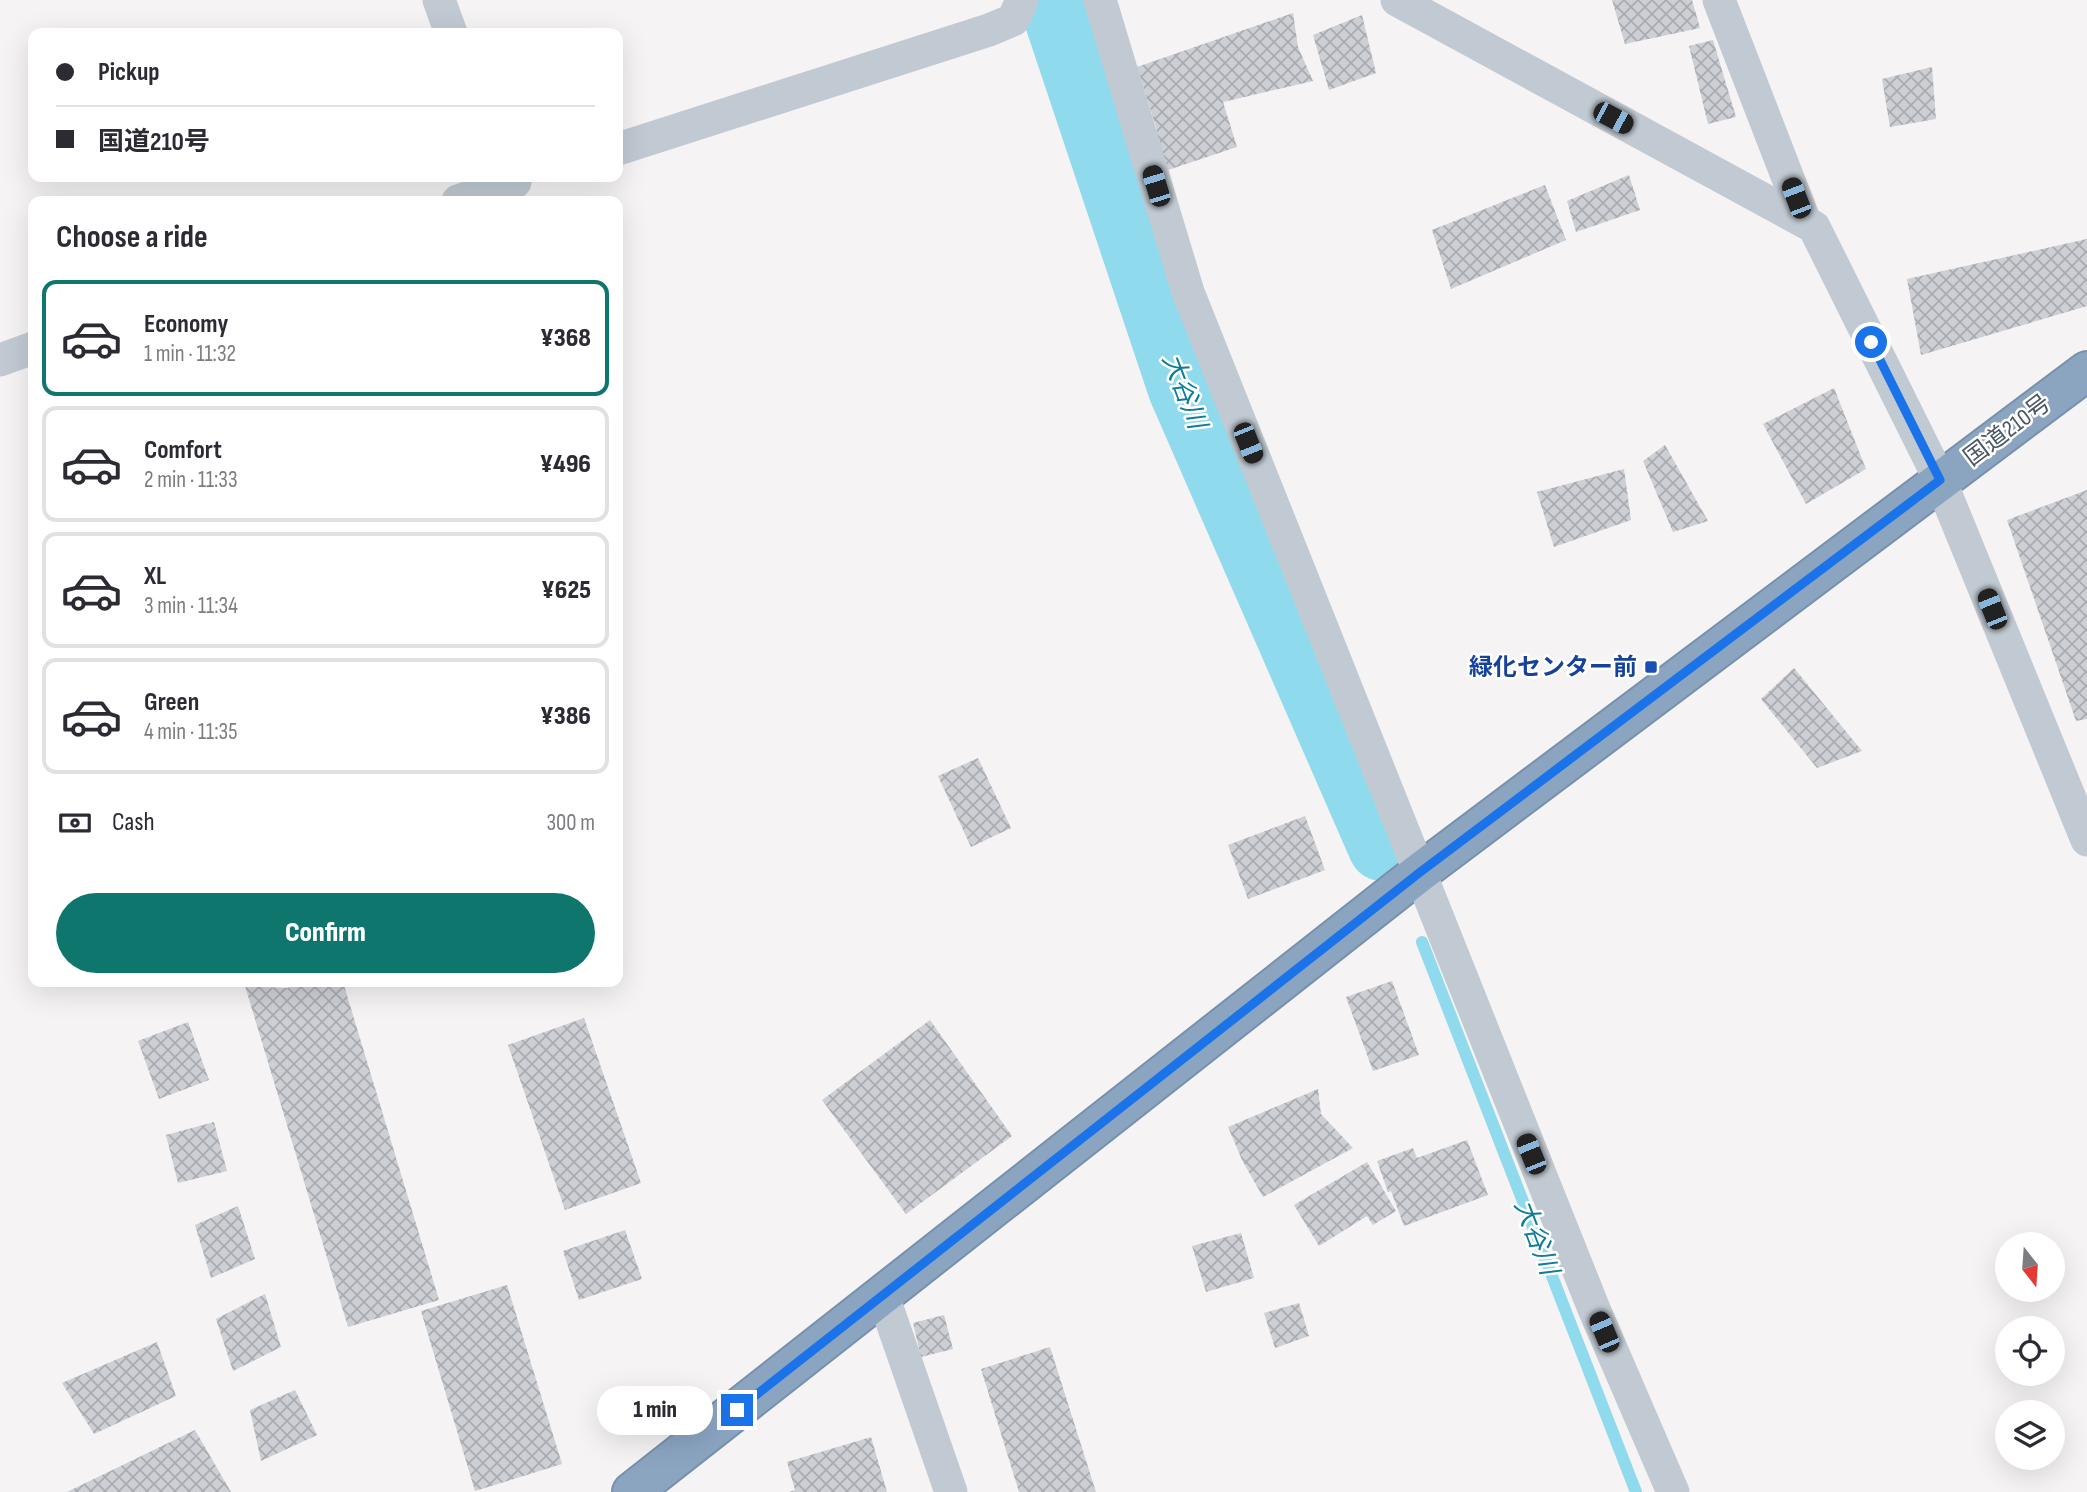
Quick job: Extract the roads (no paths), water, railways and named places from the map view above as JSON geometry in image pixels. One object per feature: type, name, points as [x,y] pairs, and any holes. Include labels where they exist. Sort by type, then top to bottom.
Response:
[{"type":"highway","name":"国道210号","points":[[632,1492],[1419,873],[2087,371]]},
{"type":"street","points":[[439,0],[449,28]]},
{"type":"street","points":[[623,147],[989,30],[1013,20],[1022,0]]},
{"type":"street","points":[[1100,0],[1188,292],[1594,1310],[1673,1492]]},
{"type":"street","points":[[1397,0],[1814,228],[1940,480],[2087,840]]},
{"type":"street","points":[[1719,0],[1805,222]]},
{"type":"street","points":[[471,196],[507,182]]},
{"type":"street","points":[[0,360],[28,350]]},
{"type":"street","points":[[883,1296],[951,1492]]},
{"type":"waterway","name":"大谷川","points":[[1052,0],[1182,389],[1382,847]]},
{"type":"waterway","name":"大谷川","points":[[1422,942],[1636,1492]]},
{"type":"place","name":"緑化センター前","points":[[1651,667]]}]
